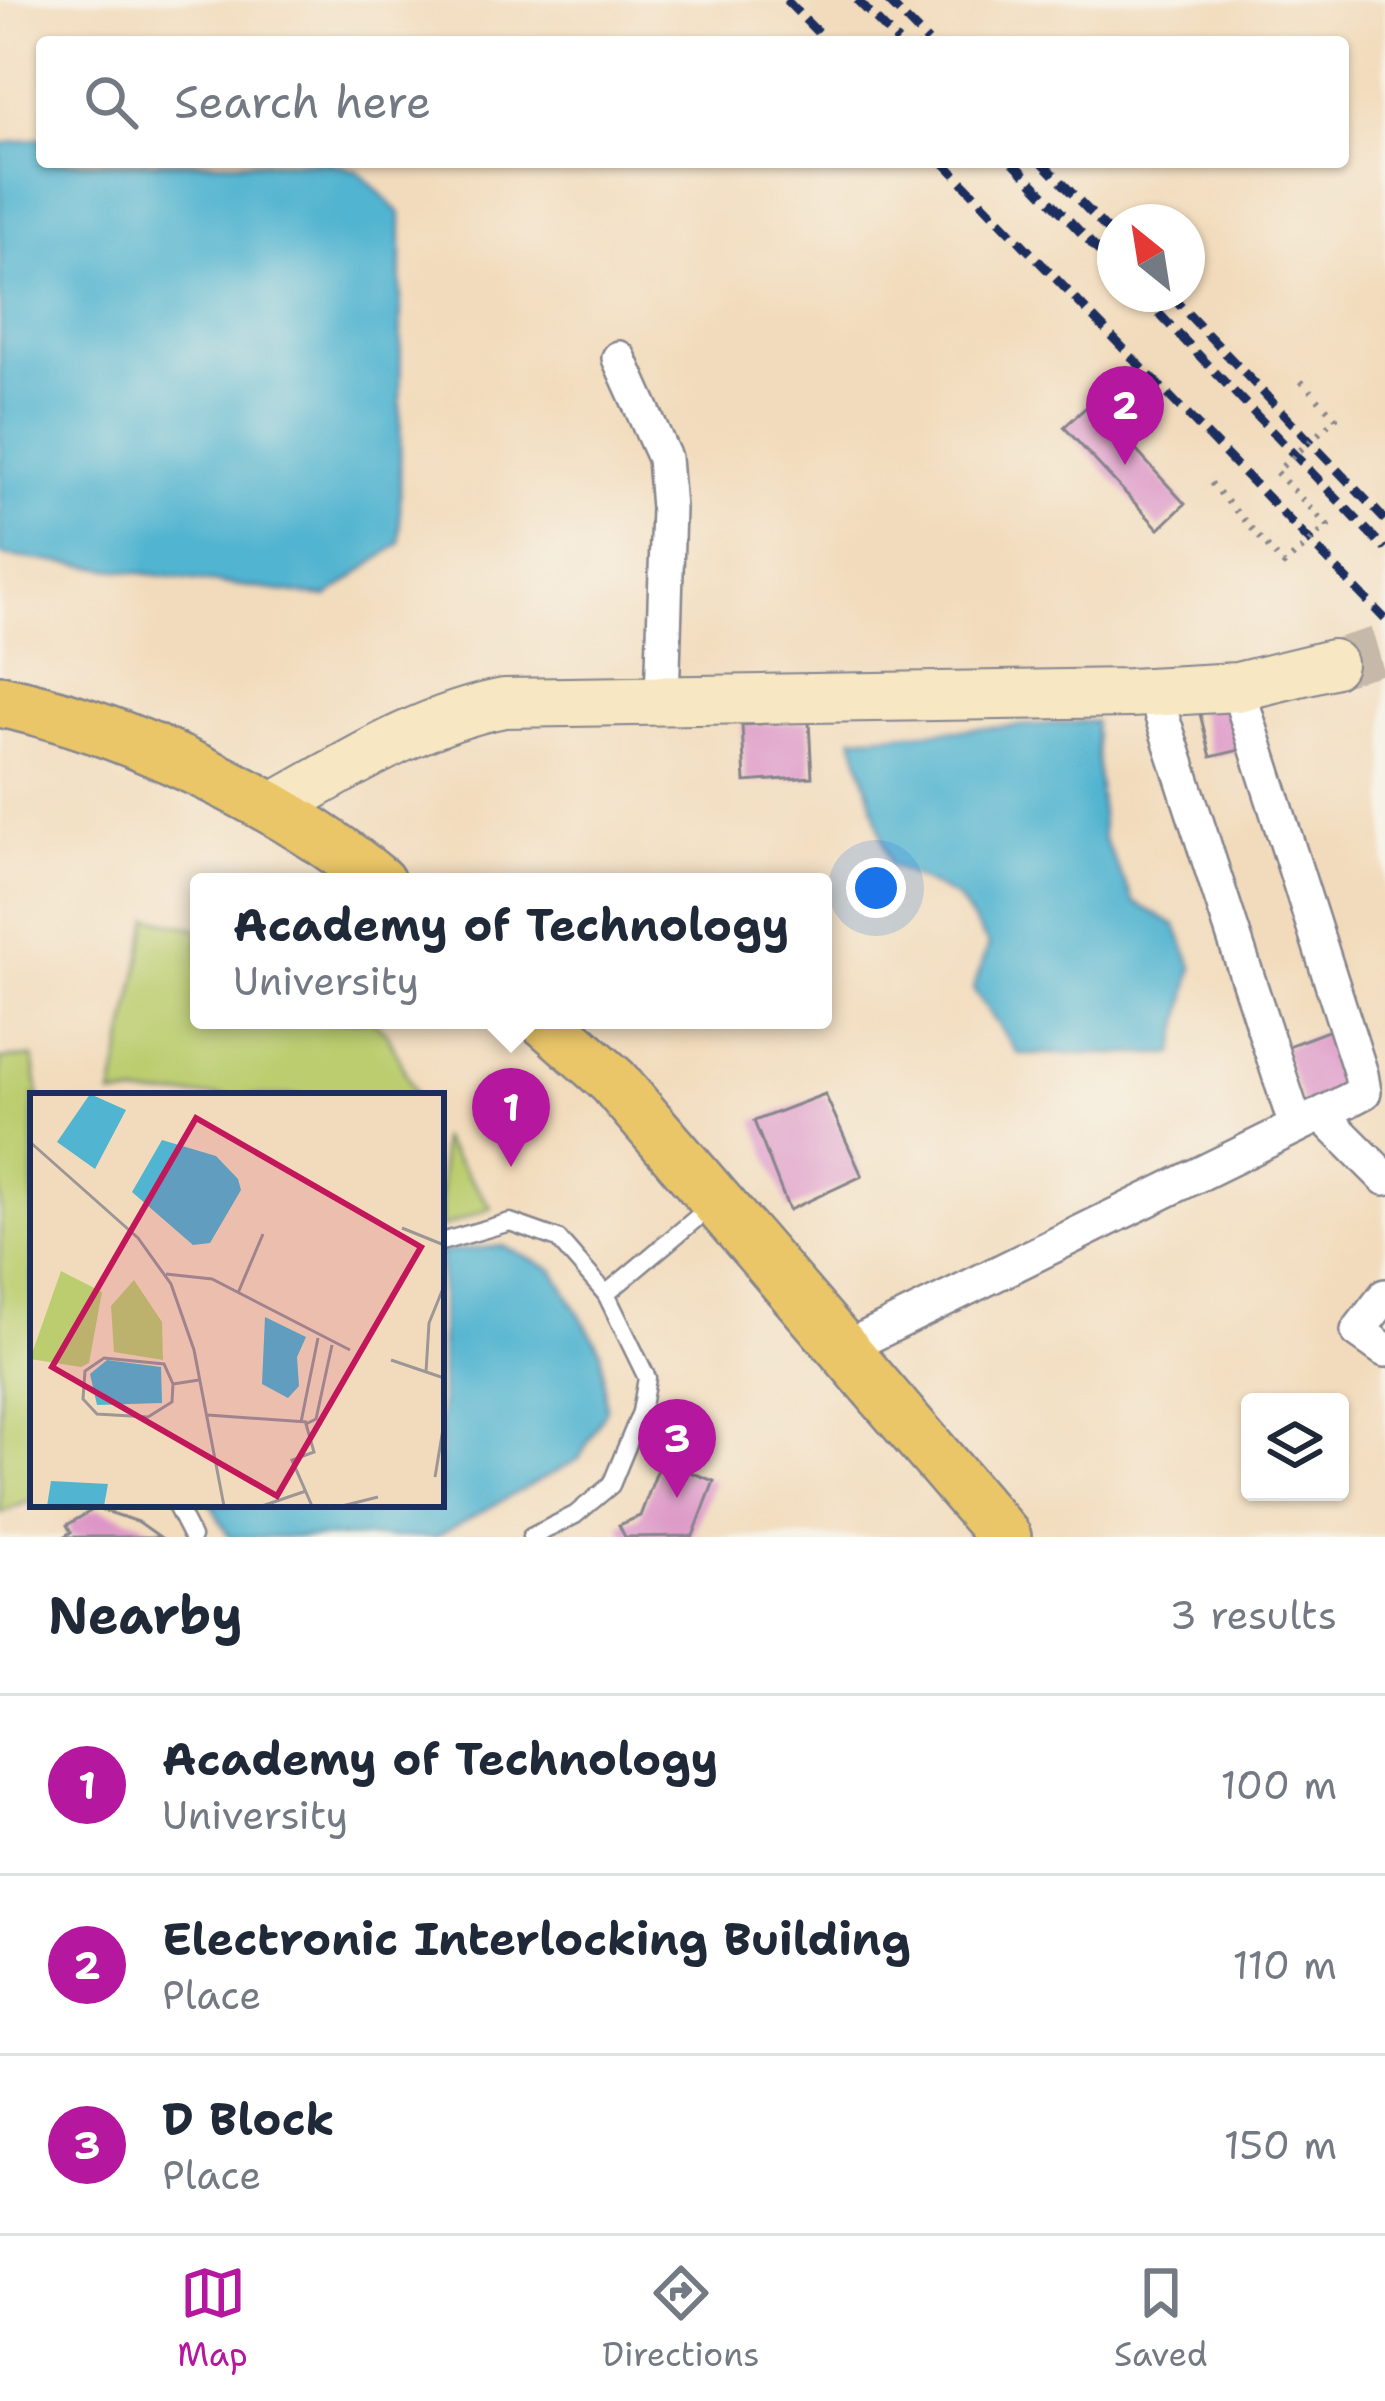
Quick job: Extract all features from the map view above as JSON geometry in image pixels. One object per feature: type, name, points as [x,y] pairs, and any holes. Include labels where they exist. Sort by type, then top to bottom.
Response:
[{"type":"main road","points":[[0,701],[54,712],[274,807],[327,838],[369,873]]},
{"type":"main road","points":[[554,1029],[613,1081],[1005,1537]]},
{"type":"street","points":[[620,358],[664,458],[668,508],[662,700]]},
{"type":"street","points":[[274,807],[450,714],[569,699],[1154,692],[1237,687],[1332,664]]},
{"type":"street","points":[[843,1349],[1364,1091],[1237,687]]},
{"type":"street","points":[[1154,692],[1311,1119]]},
{"type":"street","points":[[1311,1119],[1329,1122],[1385,1178]]},
{"type":"street","points":[[1385,1296],[1358,1330],[1385,1350]]},
{"type":"lane","points":[[606,1294],[716,1202]]},
{"type":"lane","points":[[444,1241],[510,1222],[557,1239],[606,1294],[647,1378],[641,1412],[611,1485],[575,1515],[531,1537]]},
{"type":"lane","points":[[177,1507],[192,1537]]},
{"type":"path","points":[[1211,483],[1284,566],[1328,526],[1276,472],[1336,418],[1301,382]]},
{"type":"green space","points":[[149,918],[190,927],[190,1029],[381,1029],[415,1093],[113,1093]]},
{"type":"green space","points":[[33,1057],[39,1093],[30,1093],[30,1501],[0,1513],[0,1059]]},
{"type":"green space","points":[[444,1143],[492,1208],[444,1227]]},
{"type":"water","points":[[36,139],[36,168],[358,171],[401,214],[400,543],[327,597],[0,555],[0,144]]},
{"type":"water","points":[[1094,721],[1103,837],[1134,902],[1176,926],[1193,968],[1174,1054],[1018,1054],[973,989],[989,945],[957,898],[890,865],[853,737]]},
{"type":"water","points":[[503,1246],[553,1270],[601,1351],[606,1409],[579,1459],[435,1537],[229,1537],[213,1507],[444,1507],[444,1252]]},
{"type":"building","points":[[1092,402],[1185,504],[1159,529],[1064,427]]},
{"type":"building","points":[[1231,698],[1244,749],[1211,757],[1198,706]]},
{"type":"building","points":[[809,721],[812,777],[745,782],[742,725]]},
{"type":"building","points":[[1333,1029],[1350,1085],[1304,1108],[1283,1048]]},
{"type":"building","points":[[825,1094],[862,1176],[789,1210],[754,1121]]},
{"type":"building","points":[[661,1461],[714,1481],[693,1536],[625,1537],[619,1525],[640,1516]]},
{"type":"building","points":[[96,1508],[139,1522],[160,1537],[63,1537],[71,1532],[67,1525]]},
{"type":"tunnel","points":[[1332,664],[1385,649]]},
{"type":"railway","points":[[786,0],[821,36]]},
{"type":"railway","points":[[857,0],[892,36]]},
{"type":"railway","points":[[887,0],[922,36]]},
{"type":"railway","points":[[949,168],[1385,619]]},
{"type":"railway","points":[[1019,168],[1097,249]]},
{"type":"railway","points":[[1048,168],[1097,219]]},
{"type":"railway","points":[[1157,312],[1385,549]]},
{"type":"railway","points":[[1186,312],[1385,520]]},
{"type":"place","name":"Electronic Interlocking Building","points":[[1125,465]]},
{"type":"place","name":"Academy of Technology","points":[[511,1167]]},
{"type":"place","name":"D Block","points":[[677,1498]]}]
